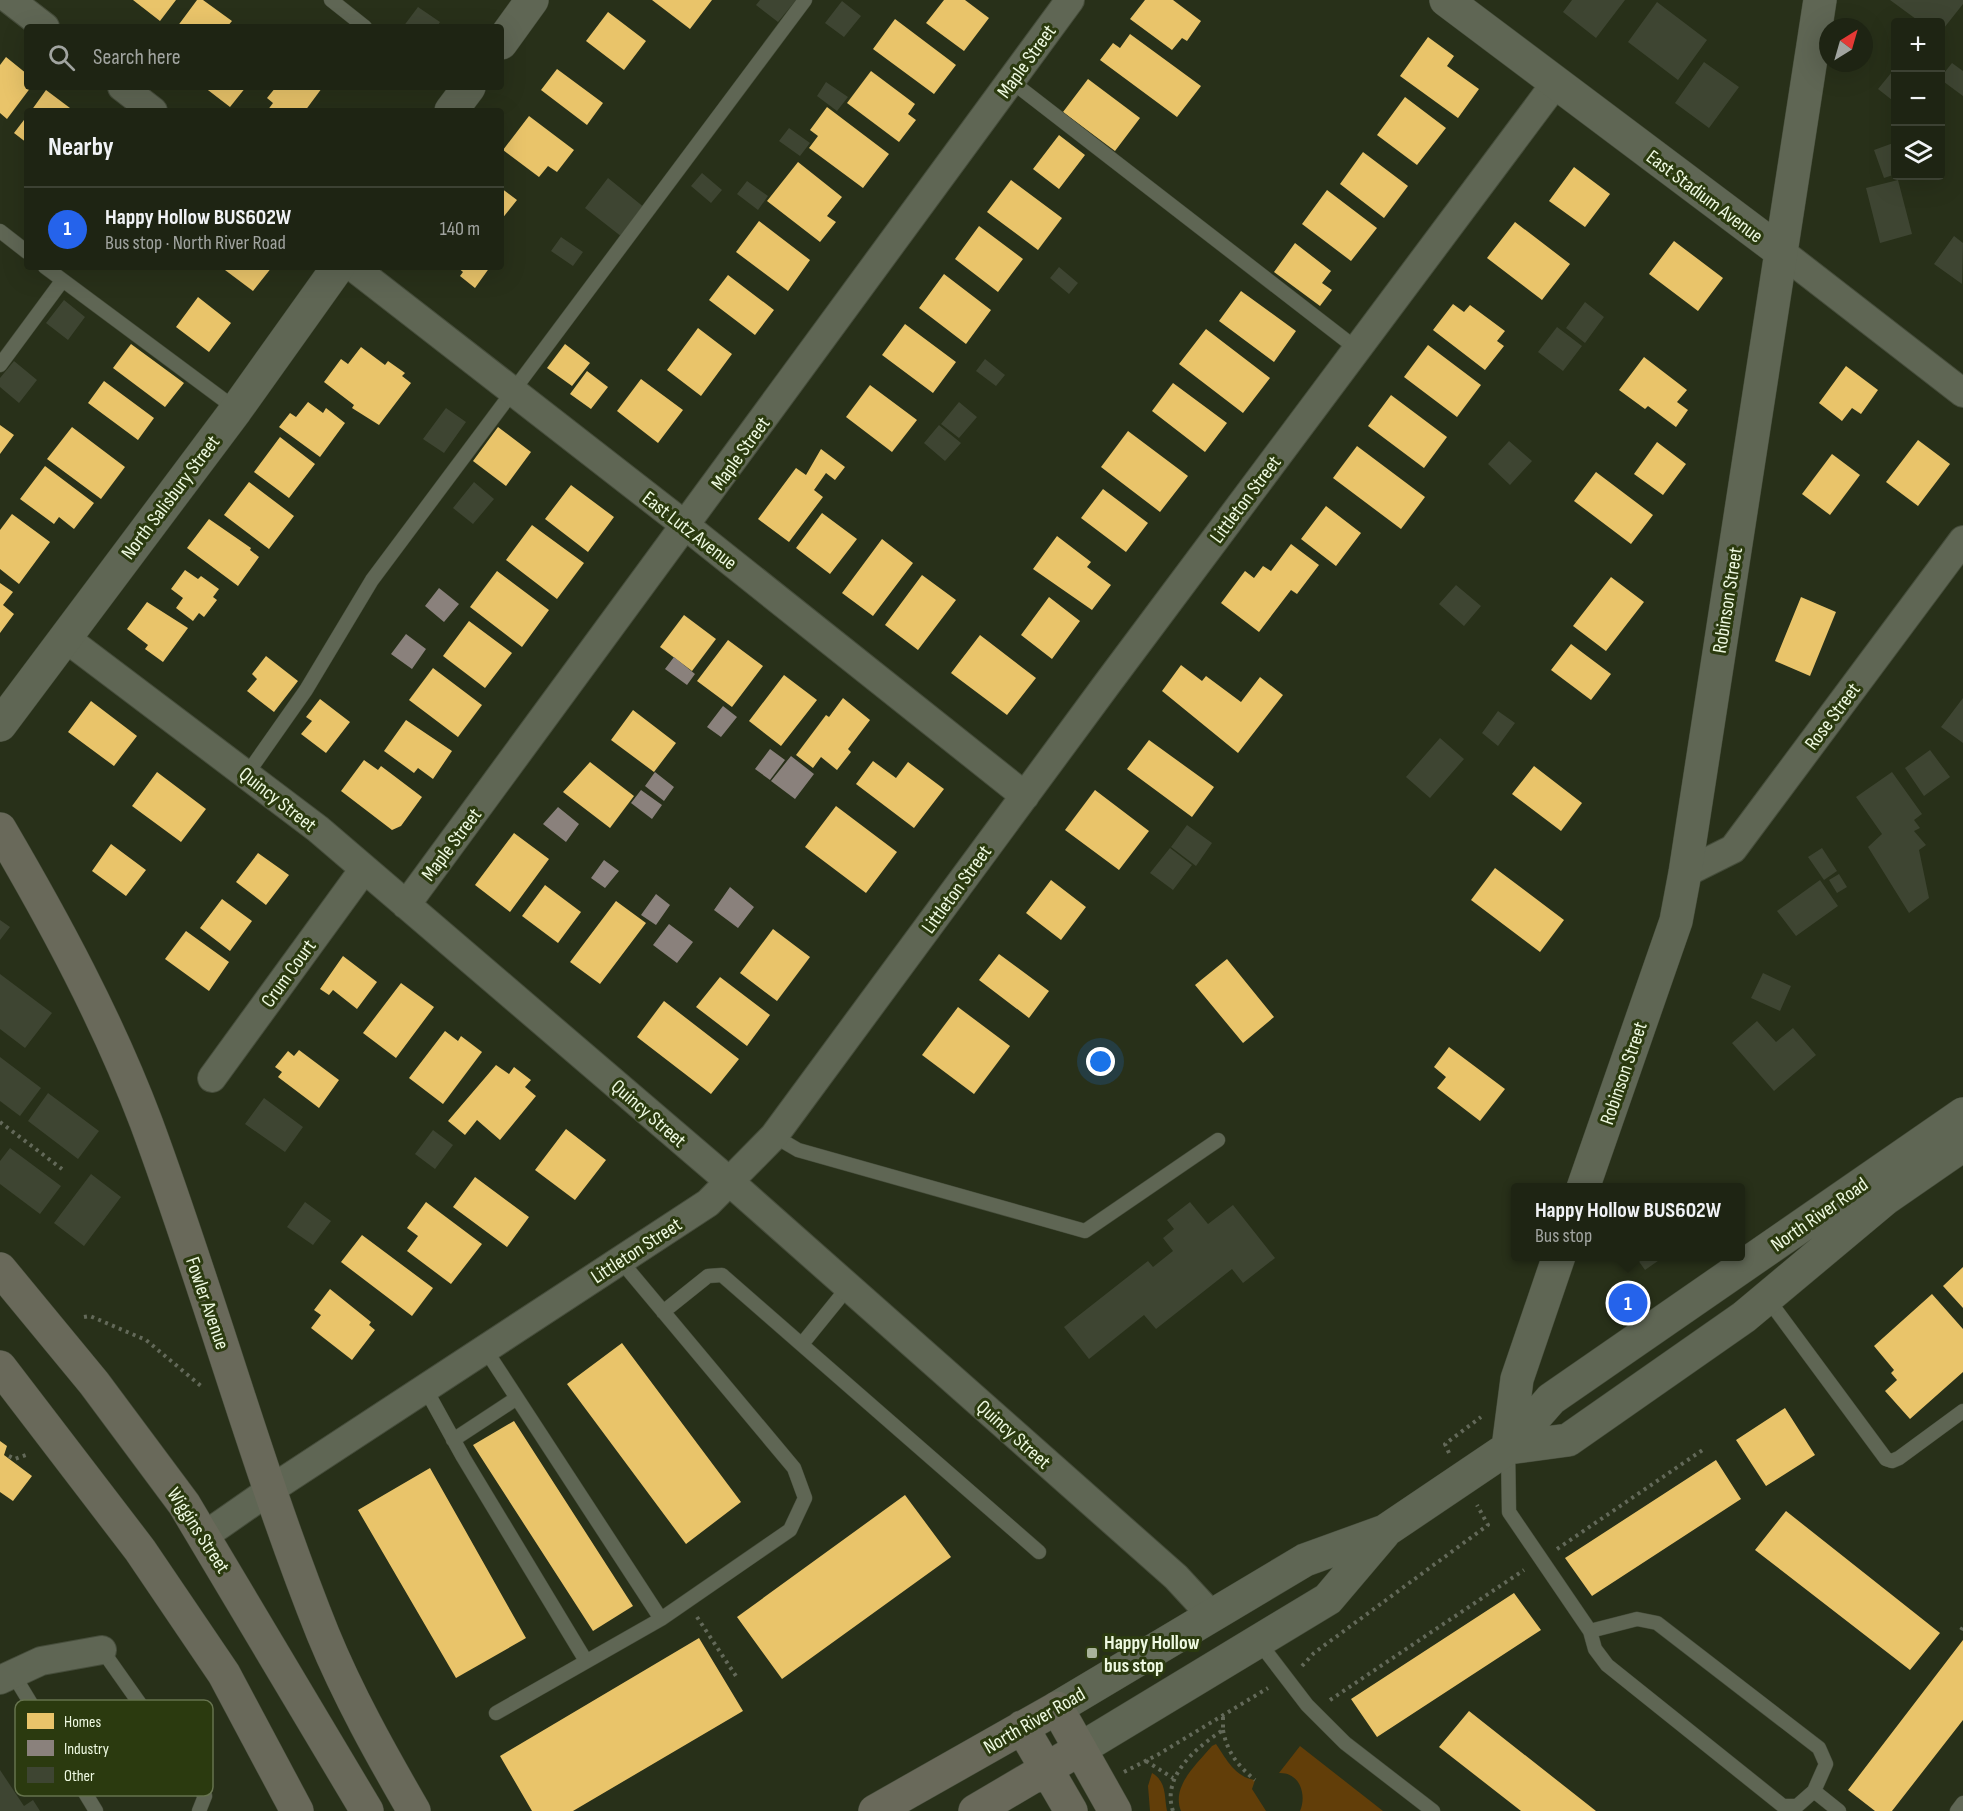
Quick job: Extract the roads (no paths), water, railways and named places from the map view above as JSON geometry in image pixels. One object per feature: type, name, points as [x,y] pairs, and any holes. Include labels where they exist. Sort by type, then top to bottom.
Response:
[{"type":"main road","name":"Fowler Avenue","points":[[0,829],[54,923],[108,1031],[142,1112],[270,1490],[324,1636],[362,1716],[406,1798]]},
{"type":"main road","name":"Wiggins Street","points":[[0,1269],[94,1383],[177,1494],[367,1811]]},
{"type":"main road","points":[[0,1367],[140,1550],[224,1674],[297,1811]]},
{"type":"main road","points":[[1057,1708],[1115,1811]]},
{"type":"main road","name":"North River Road","points":[[875,1811],[1057,1708]]},
{"type":"main road","points":[[1022,1727],[1071,1811]]},
{"type":"main road","name":"North River Road","points":[[975,1811],[1080,1749]]},
{"type":"street","points":[[10,0],[41,24]]},
{"type":"street","points":[[504,39],[532,0]]},
{"type":"street","name":"Maple Street","points":[[406,905],[1070,0]]},
{"type":"street","name":"East Stadium Avenue","points":[[1446,0],[1780,251],[1963,393]]},
{"type":"street","name":"Robinson Street","points":[[1585,1183],[1676,921],[1820,0]]},
{"type":"street","name":"Littleton Street","points":[[204,1536],[270,1490],[708,1203],[774,1136],[1024,796],[1555,84]]},
{"type":"street","points":[[126,90],[149,108]]},
{"type":"street","name":"North Salisbury Street","points":[[0,725],[236,410],[336,270]]},
{"type":"street","name":"East Lutz Avenue","points":[[357,270],[512,393],[686,526],[1024,796]]},
{"type":"street","name":"Rose Street","points":[[1685,873],[1733,849],[1963,540]]},
{"type":"street","name":"Quincy Street","points":[[64,637],[247,774],[364,869],[849,1286],[1176,1577],[1212,1616]]},
{"type":"street","name":"Crum Court","points":[[212,1078],[364,869]]},
{"type":"street","name":"North River Road","points":[[1057,1708],[1305,1560],[1385,1531],[1508,1448],[1551,1399],[1963,1114]]},
{"type":"street","name":"North River Road","points":[[1508,1448],[1568,1440],[1744,1317],[1885,1198],[1963,1145]]},
{"type":"street","points":[[1508,1448],[1517,1379],[1558,1261]]},
{"type":"street","name":"North River Road","points":[[1080,1749],[1328,1599],[1385,1531]]},
{"type":"street","points":[[6,1677],[41,1661],[102,1650]]},
{"type":"lane","points":[[331,0],[361,24]]},
{"type":"lane","points":[[247,774],[306,690],[372,580],[805,0]]},
{"type":"lane","points":[[1011,81],[1357,349]]},
{"type":"lane","points":[[0,231],[24,250]]},
{"type":"lane","points":[[49,270],[236,410]]},
{"type":"lane","points":[[0,365],[62,281]]},
{"type":"lane","points":[[774,1136],[798,1150],[1085,1231],[1218,1140]]},
{"type":"lane","points":[[496,1713],[661,1619],[790,1530],[806,1498],[794,1468],[620,1260]]},
{"type":"lane","points":[[663,1311],[708,1276],[722,1275],[1039,1552]]},
{"type":"lane","points":[[802,1344],[849,1286]]},
{"type":"lane","points":[[1767,1298],[1886,1459],[1892,1461],[1899,1458],[1963,1411]]},
{"type":"lane","points":[[485,1349],[661,1619]]},
{"type":"lane","points":[[425,1388],[453,1440],[586,1661]]},
{"type":"lane","points":[[453,1440],[517,1398]]},
{"type":"lane","points":[[1508,1448],[1509,1512],[1590,1631],[1594,1649],[1606,1665],[1783,1806],[1797,1806],[1814,1791],[1826,1764],[1819,1748],[1657,1623],[1636,1618],[1590,1631]]},
{"type":"lane","points":[[1258,1641],[1306,1705],[1346,1743],[1433,1811]]},
{"type":"lane","points":[[102,1650],[137,1700]]},
{"type":"lane","points":[[6,1677],[21,1700]]},
{"type":"lane","points":[[1814,1791],[1839,1811]]},
{"type":"lane","points":[[86,1796],[96,1811]]},
{"type":"lane","points":[[199,1811],[205,1796]]},
{"type":"lane","points":[[1956,1811],[1963,1803]]},
{"type":"place","name":"Happy Hollow BUS602W","points":[[1628,1303]]},
{"type":"place","name":"Happy Hollow bus stop","points":[[1092,1653]]}]
